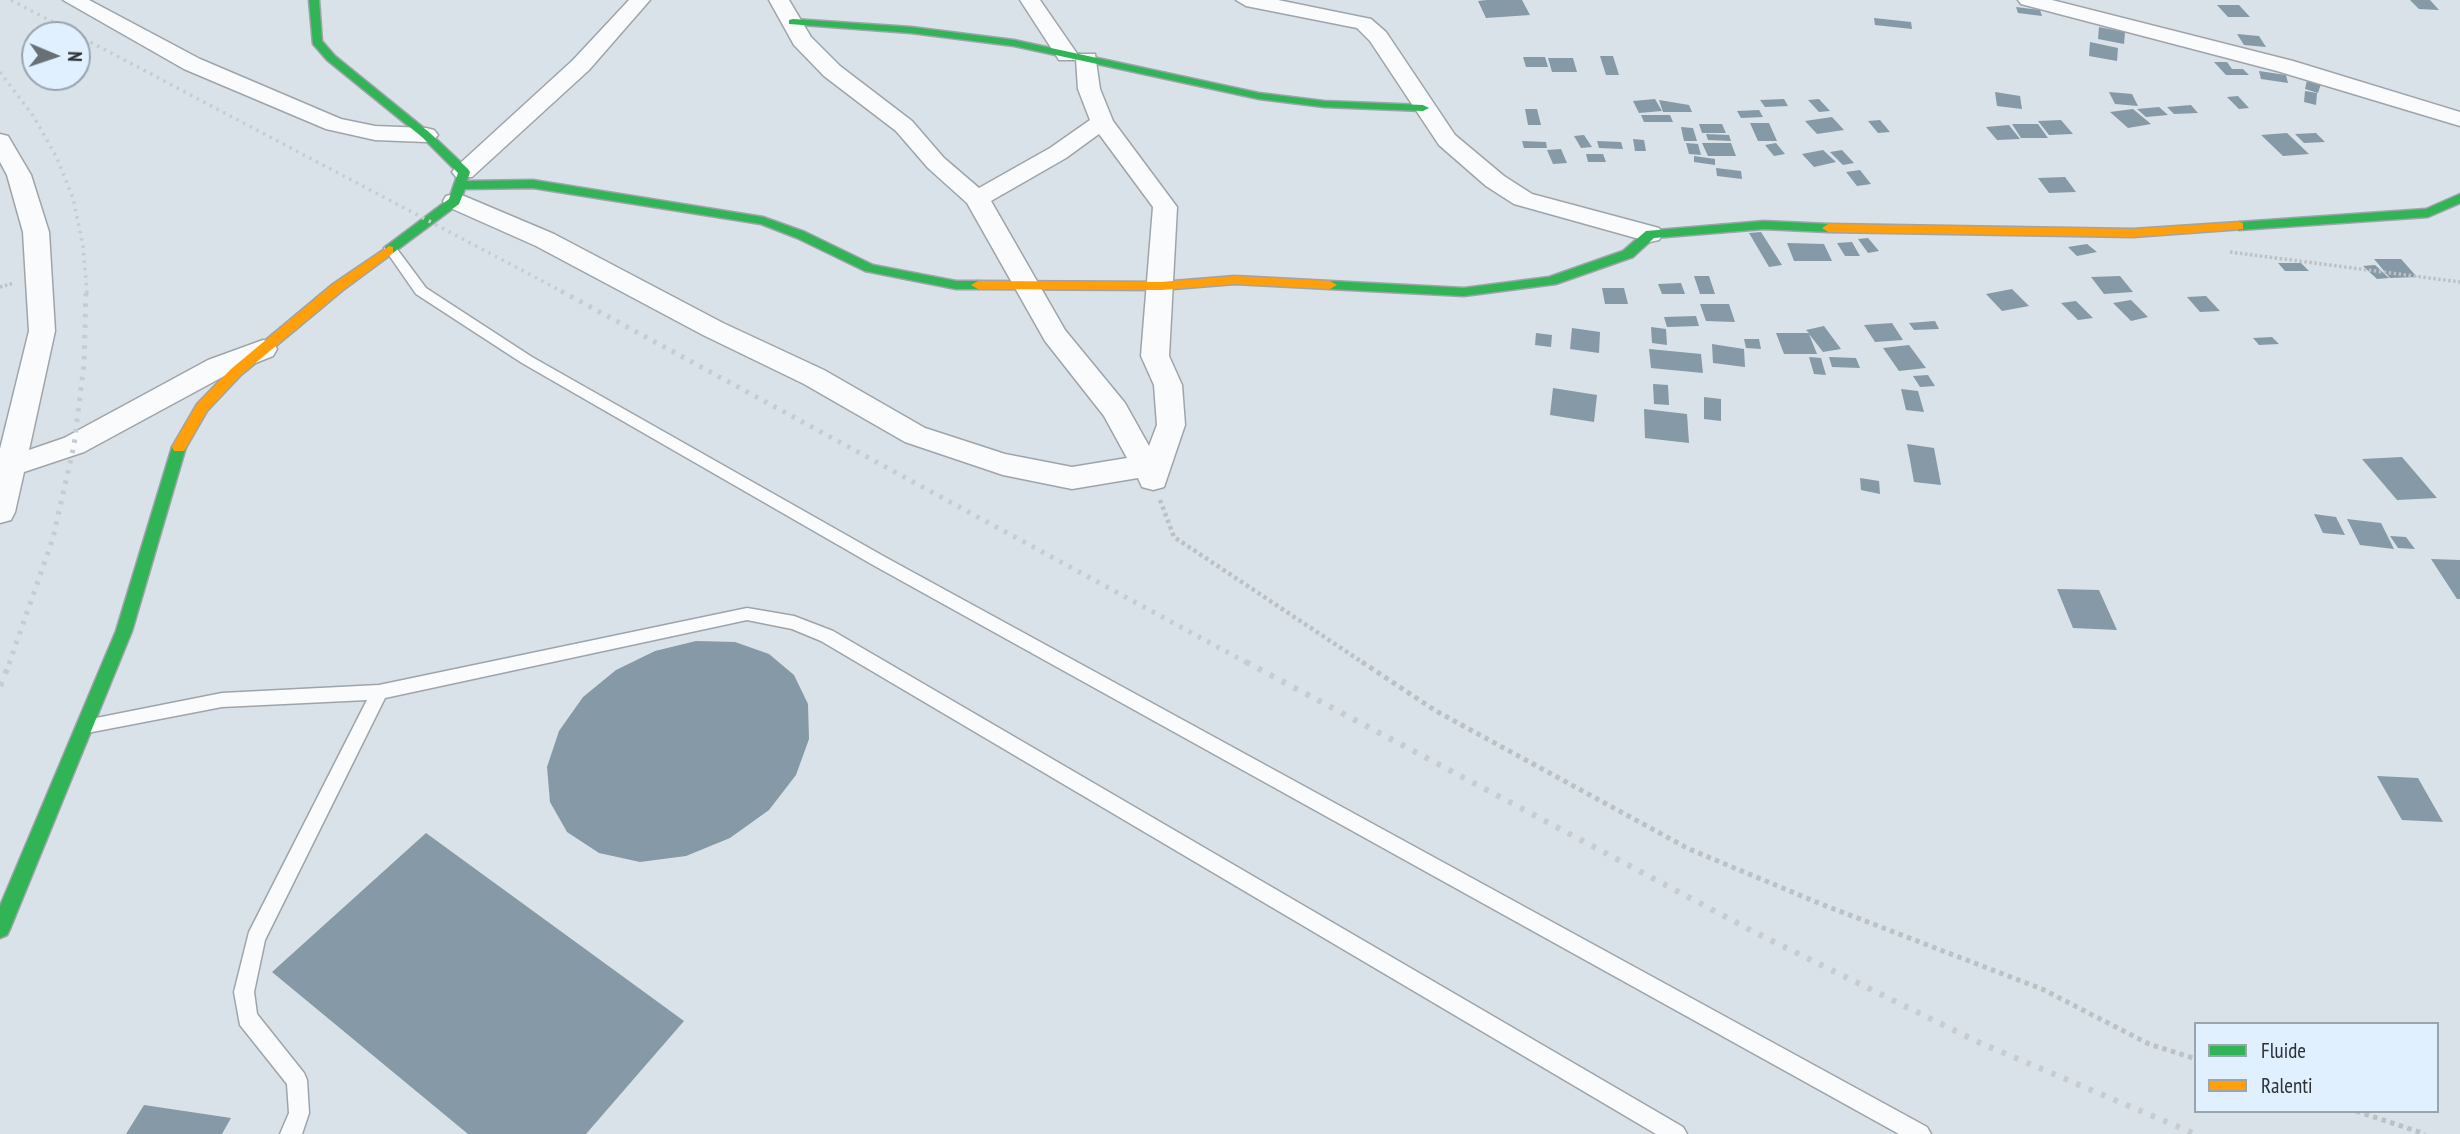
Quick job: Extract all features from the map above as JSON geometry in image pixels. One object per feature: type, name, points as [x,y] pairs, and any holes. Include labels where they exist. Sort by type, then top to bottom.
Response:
[{"type":"street","points":[[73,0],[192,64],[334,124],[375,133],[426,135]]},
{"type":"street","points":[[314,0],[317,42],[331,58],[426,135],[460,186],[545,240],[701,323],[814,377],[915,435],[1003,464],[1072,478],[1149,473]]},
{"type":"street","points":[[0,929],[87,726],[124,631],[177,450],[202,408],[236,372],[390,248],[460,186],[581,65],[640,0]]},
{"type":"street","points":[[779,0],[802,40],[832,71],[879,103],[904,126],[936,163],[976,199],[1055,334],[1115,410],[1149,473]]},
{"type":"street","points":[[1030,0],[1077,57],[1102,122],[1164,207],[1155,356],[1168,385],[1171,425],[1149,473]]},
{"type":"street","points":[[1246,0],[1364,23]]},
{"type":"street","points":[[1357,0],[1364,23],[1378,37],[1423,108],[1447,140],[1494,181],[1523,199],[1650,234],[1764,225],[1860,230],[2133,233],[2428,213],[2460,198]]},
{"type":"street","points":[[2028,0],[2285,66],[2460,119]]},
{"type":"street","points":[[793,22],[971,37],[1259,96],[1324,104],[1423,108]]},
{"type":"street","points":[[976,199],[1058,153],[1102,122]]},
{"type":"street","points":[[0,512],[6,462],[42,331],[36,232],[19,175],[3,154]]},
{"type":"street","points":[[460,186],[533,184],[763,221],[801,235],[870,268],[956,285],[1161,286],[1235,280],[1464,292],[1550,281],[1628,254],[1650,234]]},
{"type":"street","points":[[6,462],[32,461],[74,445],[218,367],[264,348]]},
{"type":"lane","points":[[390,248],[421,291],[527,360],[891,568],[1920,1134]]},
{"type":"lane","points":[[87,726],[222,701],[379,692],[747,614],[794,623],[827,636],[1676,1134]]},
{"type":"lane","points":[[291,1134],[299,1113],[298,1080],[247,1018],[244,992],[256,939],[379,692]]},
{"type":"path","points":[[2228,252],[2460,282]]},
{"type":"path","points":[[1149,473],[1174,537],[1436,711],[1689,849],[1821,904],[2042,989],[2149,1044],[2194,1058]]},
{"type":"path","points":[[2362,1113],[2425,1134]]},
{"type":"building","points":[[1522,0],[1530,15],[1486,18],[1478,1]]},
{"type":"building","points":[[2410,0],[2430,0],[2439,10],[2419,9]]},
{"type":"building","points":[[2217,5],[2239,5],[2250,17],[2228,17]]},
{"type":"building","points":[[2016,7],[2040,10],[2042,16],[2018,13]]},
{"type":"building","points":[[1874,18],[1911,22],[1912,29],[1875,25]]},
{"type":"building","points":[[2099,27],[2125,32],[2124,44],[2098,39]]},
{"type":"building","points":[[2237,34],[2259,36],[2266,47],[2244,45]]},
{"type":"building","points":[[2090,42],[2118,48],[2117,61],[2089,56]]},
{"type":"building","points":[[1600,56],[1613,56],[1619,75],[1606,75]]},
{"type":"building","points":[[1523,57],[1545,57],[1548,67],[1526,67]]},
{"type":"building","points":[[1548,58],[1573,58],[1577,72],[1552,72]]},
{"type":"building","points":[[2214,62],[2227,62],[2232,69],[2243,69],[2249,75],[2226,75]]},
{"type":"building","points":[[2259,71],[2286,75],[2288,83],[2261,79]]},
{"type":"building","points":[[2307,80],[2321,84],[2318,93],[2305,89]]},
{"type":"building","points":[[2305,91],[2317,93],[2316,105],[2304,102]]},
{"type":"building","points":[[1995,92],[2020,96],[2022,109],[1997,106]]},
{"type":"building","points":[[2109,92],[2132,94],[2138,106],[2115,104]]},
{"type":"building","points":[[2238,96],[2249,108],[2239,109],[2227,97]]},
{"type":"building","points":[[1655,99],[1662,111],[1639,113],[1633,101]]},
{"type":"building","points":[[1784,99],[1788,106],[1765,107],[1760,100]]},
{"type":"building","points":[[1819,99],[1830,111],[1819,112],[1808,100]]},
{"type":"building","points":[[1659,100],[1689,105],[1692,112],[1663,112]]},
{"type":"building","points":[[2191,105],[2198,113],[2174,114],[2167,107]]},
{"type":"building","points":[[2159,107],[2168,115],[2146,117],[2137,109]]},
{"type":"building","points":[[1525,109],[1537,109],[1541,125],[1528,125]]},
{"type":"building","points":[[2133,109],[2151,124],[2128,128],[2110,112]]},
{"type":"building","points":[[1759,110],[1763,117],[1741,118],[1737,111]]},
{"type":"building","points":[[1641,115],[1670,115],[1673,122],[1644,122]]},
{"type":"building","points":[[1832,117],[1844,130],[1817,134],[1805,121]]},
{"type":"building","points":[[1880,120],[1890,132],[1878,133],[1868,121]]},
{"type":"building","points":[[2061,120],[2073,134],[2049,135],[2038,121]]},
{"type":"building","points":[[1750,123],[1769,123],[1777,141],[1758,141]]},
{"type":"building","points":[[1699,124],[1722,124],[1726,133],[1702,133]]},
{"type":"building","points":[[2012,124],[2038,124],[2048,138],[2021,138]]},
{"type":"building","points":[[2009,125],[2020,139],[1997,140],[1986,127]]},
{"type":"building","points":[[1681,127],[1693,128],[1697,141],[1684,141]]},
{"type":"building","points":[[2287,133],[2309,154],[2283,156],[2261,135]]},
{"type":"building","points":[[2316,133],[2325,142],[2304,143],[2295,134]]},
{"type":"building","points":[[1706,134],[1729,135],[1731,141],[1708,140]]},
{"type":"building","points":[[1584,135],[1592,147],[1581,148],[1574,136]]},
{"type":"building","points":[[1633,139],[1644,140],[1646,151],[1635,151]]},
{"type":"building","points":[[1522,141],[1546,142],[1547,148],[1524,148]]},
{"type":"building","points":[[1597,141],[1621,142],[1623,149],[1599,148]]},
{"type":"building","points":[[1686,143],[1698,144],[1701,155],[1689,154]]},
{"type":"building","points":[[1702,143],[1731,143],[1736,156],[1708,156]]},
{"type":"building","points":[[1776,143],[1785,154],[1774,156],[1765,145]]},
{"type":"building","points":[[1561,149],[1567,163],[1553,164],[1547,150]]},
{"type":"building","points":[[1823,150],[1836,162],[1814,167],[1802,154]]},
{"type":"building","points":[[1842,150],[1854,163],[1843,165],[1830,152]]},
{"type":"building","points":[[1586,154],[1603,154],[1606,162],[1588,162]]},
{"type":"building","points":[[1694,156],[1715,159],[1715,165],[1694,162]]},
{"type":"building","points":[[1716,168],[1741,171],[1742,179],[1717,176]]},
{"type":"building","points":[[1860,170],[1871,184],[1857,186],[1846,172]]},
{"type":"building","points":[[2065,177],[2076,192],[2049,193],[2038,178]]},
{"type":"building","points":[[1761,232],[1782,265],[1769,267],[1749,233]]},
{"type":"building","points":[[1868,238],[1879,251],[1868,253],[1858,239]]},
{"type":"building","points":[[1852,242],[1860,256],[1845,256],[1837,243]]},
{"type":"building","points":[[1787,243],[1824,244],[1832,261],[1794,261]]},
{"type":"building","points":[[2087,244],[2097,252],[2077,256],[2068,247]]},
{"type":"building","points":[[2374,259],[2401,259],[2417,277],[2390,278]]},
{"type":"building","points":[[2278,263],[2301,263],[2309,271],[2285,271]]},
{"type":"building","points":[[2375,265],[2389,278],[2377,279],[2363,266]]},
{"type":"building","points":[[1694,276],[1709,276],[1715,294],[1700,294]]},
{"type":"building","points":[[2120,276],[2133,292],[2104,294],[2091,277]]},
{"type":"building","points":[[1681,283],[1685,294],[1662,294],[1658,284]]},
{"type":"building","points":[[1602,288],[1624,288],[1628,304],[1605,304]]},
{"type":"building","points":[[2012,289],[2029,306],[2002,311],[1986,294]]},
{"type":"building","points":[[2206,296],[2220,311],[2200,312],[2187,297]]},
{"type":"building","points":[[2131,300],[2148,317],[2131,321],[2113,303]]},
{"type":"building","points":[[2076,301],[2093,318],[2078,320],[2061,303]]},
{"type":"building","points":[[1700,304],[1729,304],[1735,322],[1706,321]]},
{"type":"building","points":[[1696,316],[1699,326],[1667,327],[1664,317]]},
{"type":"building","points":[[1935,321],[1939,329],[1914,330],[1909,323]]},
{"type":"building","points":[[1892,323],[1903,340],[1875,342],[1864,325]]},
{"type":"building","points":[[1824,326],[1841,349],[1823,352],[1809,334],[1817,354],[1784,354],[1776,333],[1809,333],[1806,330]]},
{"type":"building","points":[[1651,327],[1666,329],[1667,345],[1652,343]]},
{"type":"building","points":[[1572,328],[1600,332],[1599,353],[1570,349]]},
{"type":"building","points":[[1536,333],[1552,335],[1551,347],[1535,345]]},
{"type":"building","points":[[2272,337],[2279,344],[2259,345],[2253,338]]},
{"type":"building","points":[[1744,339],[1759,339],[1761,349],[1746,348]]},
{"type":"building","points":[[1712,344],[1744,349],[1745,367],[1713,363]]},
{"type":"building","points":[[1909,345],[1926,368],[1899,371],[1883,348]]},
{"type":"building","points":[[1649,349],[1701,354],[1703,373],[1651,368]]},
{"type":"building","points":[[1809,357],[1821,358],[1826,375],[1814,374]]},
{"type":"building","points":[[1829,357],[1856,358],[1860,368],[1832,367]]},
{"type":"building","points":[[1928,375],[1935,386],[1920,387],[1913,376]]},
{"type":"building","points":[[1653,384],[1668,385],[1669,405],[1654,404]]},
{"type":"building","points":[[1553,388],[1597,395],[1594,422],[1550,415]]},
{"type":"building","points":[[1901,389],[1918,391],[1924,412],[1906,410]]},
{"type":"building","points":[[1704,397],[1721,399],[1721,421],[1704,419]]},
{"type":"building","points":[[1644,409],[1687,414],[1689,443],[1645,438]]},
{"type":"building","points":[[1907,444],[1934,448],[1941,485],[1914,482]]},
{"type":"building","points":[[2402,457],[2437,498],[2397,500],[2362,459]]},
{"type":"building","points":[[1860,478],[1879,481],[1880,494],[1861,490]]},
{"type":"building","points":[[2314,514],[2336,517],[2345,535],[2323,533]]},
{"type":"building","points":[[2347,519],[2381,523],[2394,549],[2360,545]]},
{"type":"building","points":[[2390,536],[2406,537],[2415,549],[2398,548]]},
{"type":"building","points":[[2431,559],[2460,560],[2460,599],[2457,599]]},
{"type":"building","points":[[2057,589],[2099,590],[2117,630],[2073,628]]},
{"type":"building","points":[[696,641],[735,642],[769,654],[794,675],[808,704],[809,739],[796,775],[769,810],[730,838],[686,856],[640,862],[599,853],[567,832],[550,802],[547,767],[559,731],[583,697],[616,670],[655,651]]},
{"type":"building","points":[[2377,776],[2418,778],[2443,822],[2402,820]]},
{"type":"building","points":[[426,833],[684,1021],[586,1134],[468,1134],[272,972]]},
{"type":"building","points":[[144,1105],[231,1118],[222,1134],[126,1134]]},
{"type":"railway","points":[[11,0],[565,293]]},
{"type":"railway","points":[[0,72],[34,117],[57,158],[73,198],[83,246],[87,293]]},
{"type":"railway","points":[[9,664],[53,538],[74,445],[84,364],[86,291]]},
{"type":"railway","points":[[561,291],[1249,664]]},
{"type":"railway","points":[[0,686],[10,662]]},
{"type":"railway","points":[[1246,662],[1756,933],[1978,1042],[2195,1134]]},
{"type":"traffic: fast","points":[[314,0],[317,42],[331,58],[426,135],[464,172],[455,201],[389,250]]},
{"type":"traffic: fast","points":[[793,22],[911,30],[1014,43],[1259,96],[1324,104],[1423,108]]},
{"type":"traffic: fast","points":[[462,185],[533,184],[763,221],[801,235],[870,268],[956,285],[978,285]]},
{"type":"traffic: fast","points":[[2239,226],[2428,213],[2460,198]]},
{"type":"traffic: fast","points":[[1330,285],[1464,292],[1551,281],[1628,254],[1650,234],[1764,225],[1828,228]]},
{"type":"traffic: fast","points":[[0,929],[124,631],[179,447]]},
{"type":"traffic: slow","points":[[1828,228],[2133,233],[2239,226]]},
{"type":"traffic: slow","points":[[179,447],[202,408],[236,372],[338,287],[389,250]]},
{"type":"traffic: slow","points":[[978,285],[1161,286],[1235,280],[1330,285]]}]
